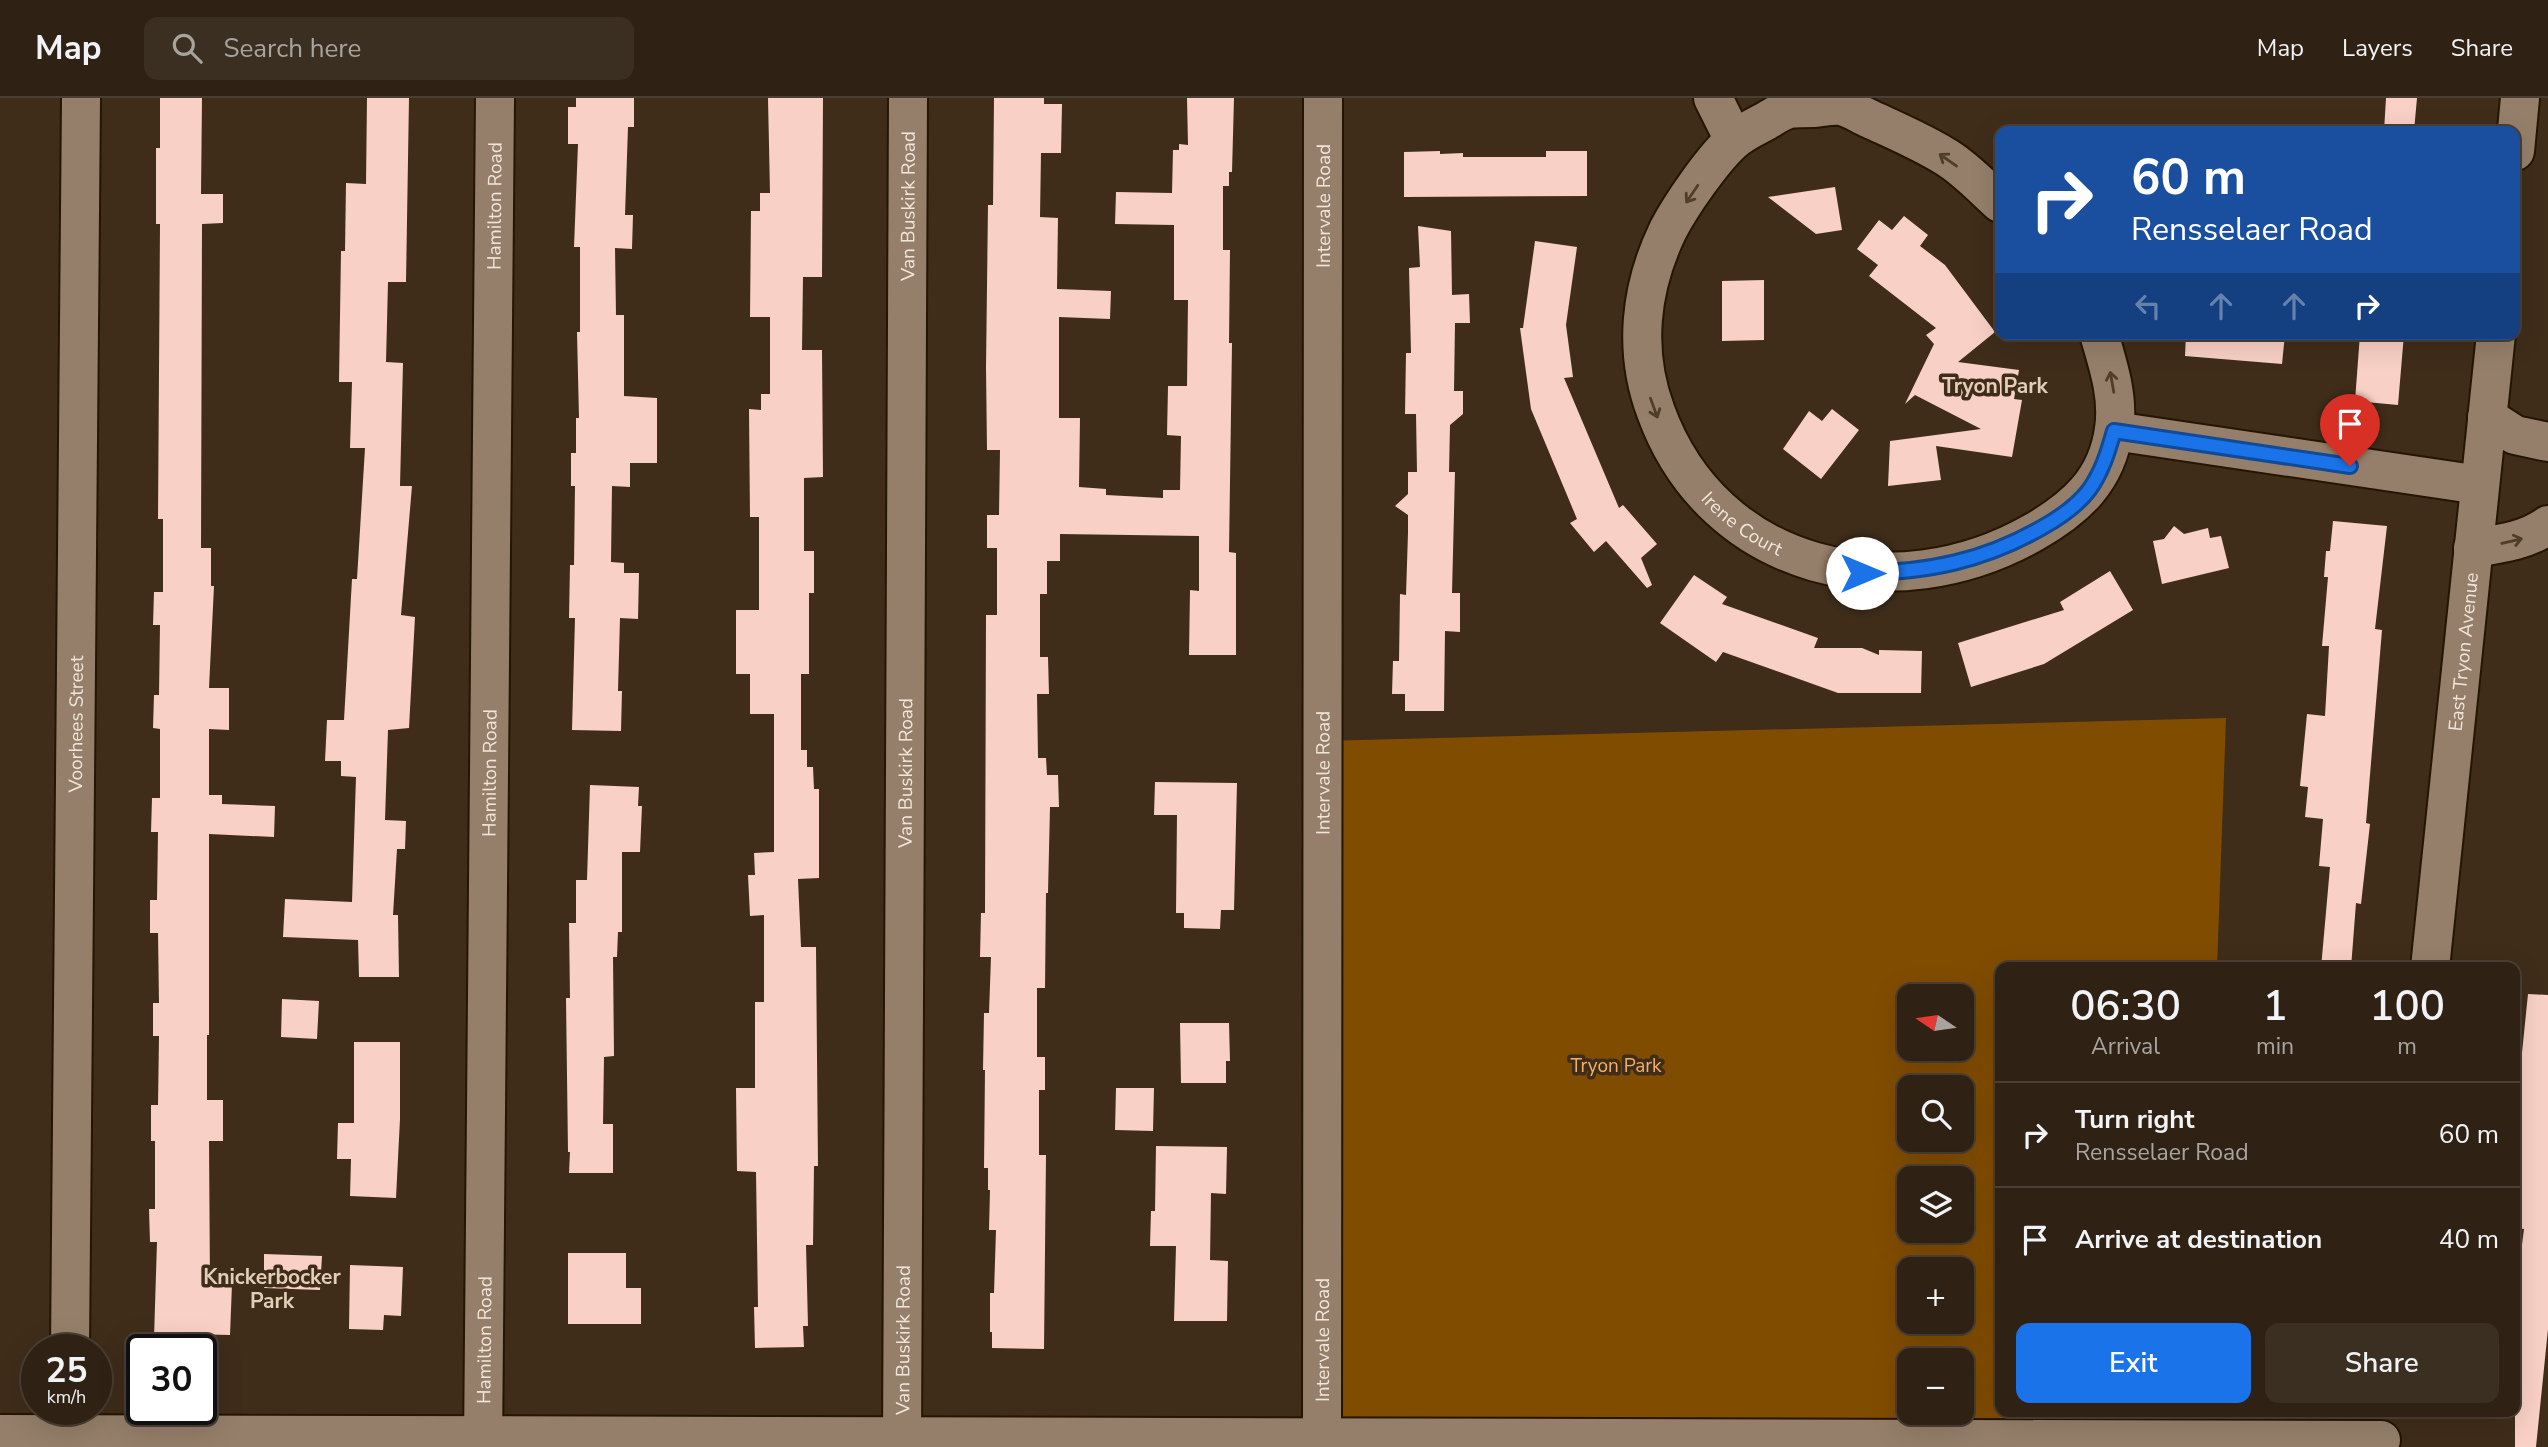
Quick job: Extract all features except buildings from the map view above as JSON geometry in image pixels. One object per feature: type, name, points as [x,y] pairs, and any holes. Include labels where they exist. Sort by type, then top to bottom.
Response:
[{"type":"street","name":"Voorhees Street","points":[[70,1334],[81,98]]},
{"type":"street","name":"Hamilton Road","points":[[483,1442],[495,98]]},
{"type":"street","name":"Van Buskirk Road","points":[[902,1442],[908,98]]},
{"type":"street","name":"Intervale Road","points":[[1322,98],[1322,1443]]},
{"type":"street","points":[[1713,98],[1734,140]]},
{"type":"street","points":[[2517,126],[2520,98]]},
{"type":"street","name":"Irene Court","points":[[1995,199],[1949,158],[1841,106],[1786,109],[1734,140],[1705,174],[1670,227],[1653,265],[1642,310],[1641,352],[1648,393],[1664,436],[1692,480],[1728,517],[1771,545],[1815,563],[1862,573],[1902,572],[1967,561],[2017,542],[2063,516],[2088,492],[2105,462],[2114,431],[2116,406],[2111,373],[2101,340]]},
{"type":"street","name":"East Tryon Avenue","points":[[2431,962],[2495,340]]},
{"type":"street","points":[[2487,417],[2515,435],[2548,442]]},
{"type":"street","points":[[2114,431],[2480,485]]},
{"type":"street","points":[[2473,548],[2515,541],[2536,534],[2548,525]]},
{"type":"street","points":[[0,1434],[69,1430],[483,1442],[1721,1443],[2382,1433]]},
{"type":"green space","name":"Tryon Park","points":[[2226,718],[2217,962],[1995,962],[1995,1417],[2200,1417],[2199,1440],[1322,1438],[1322,741]]},
{"type":"district","name":"Tryon Park","points":[[1995,386]]},
{"type":"district","name":"Knickerbocker Park","points":[[272,1289]]},
{"type":"route","points":[[1862,573],[1902,572],[1967,561],[2017,542],[2063,516],[2088,492],[2105,462],[2114,431],[2350,466]]}]
